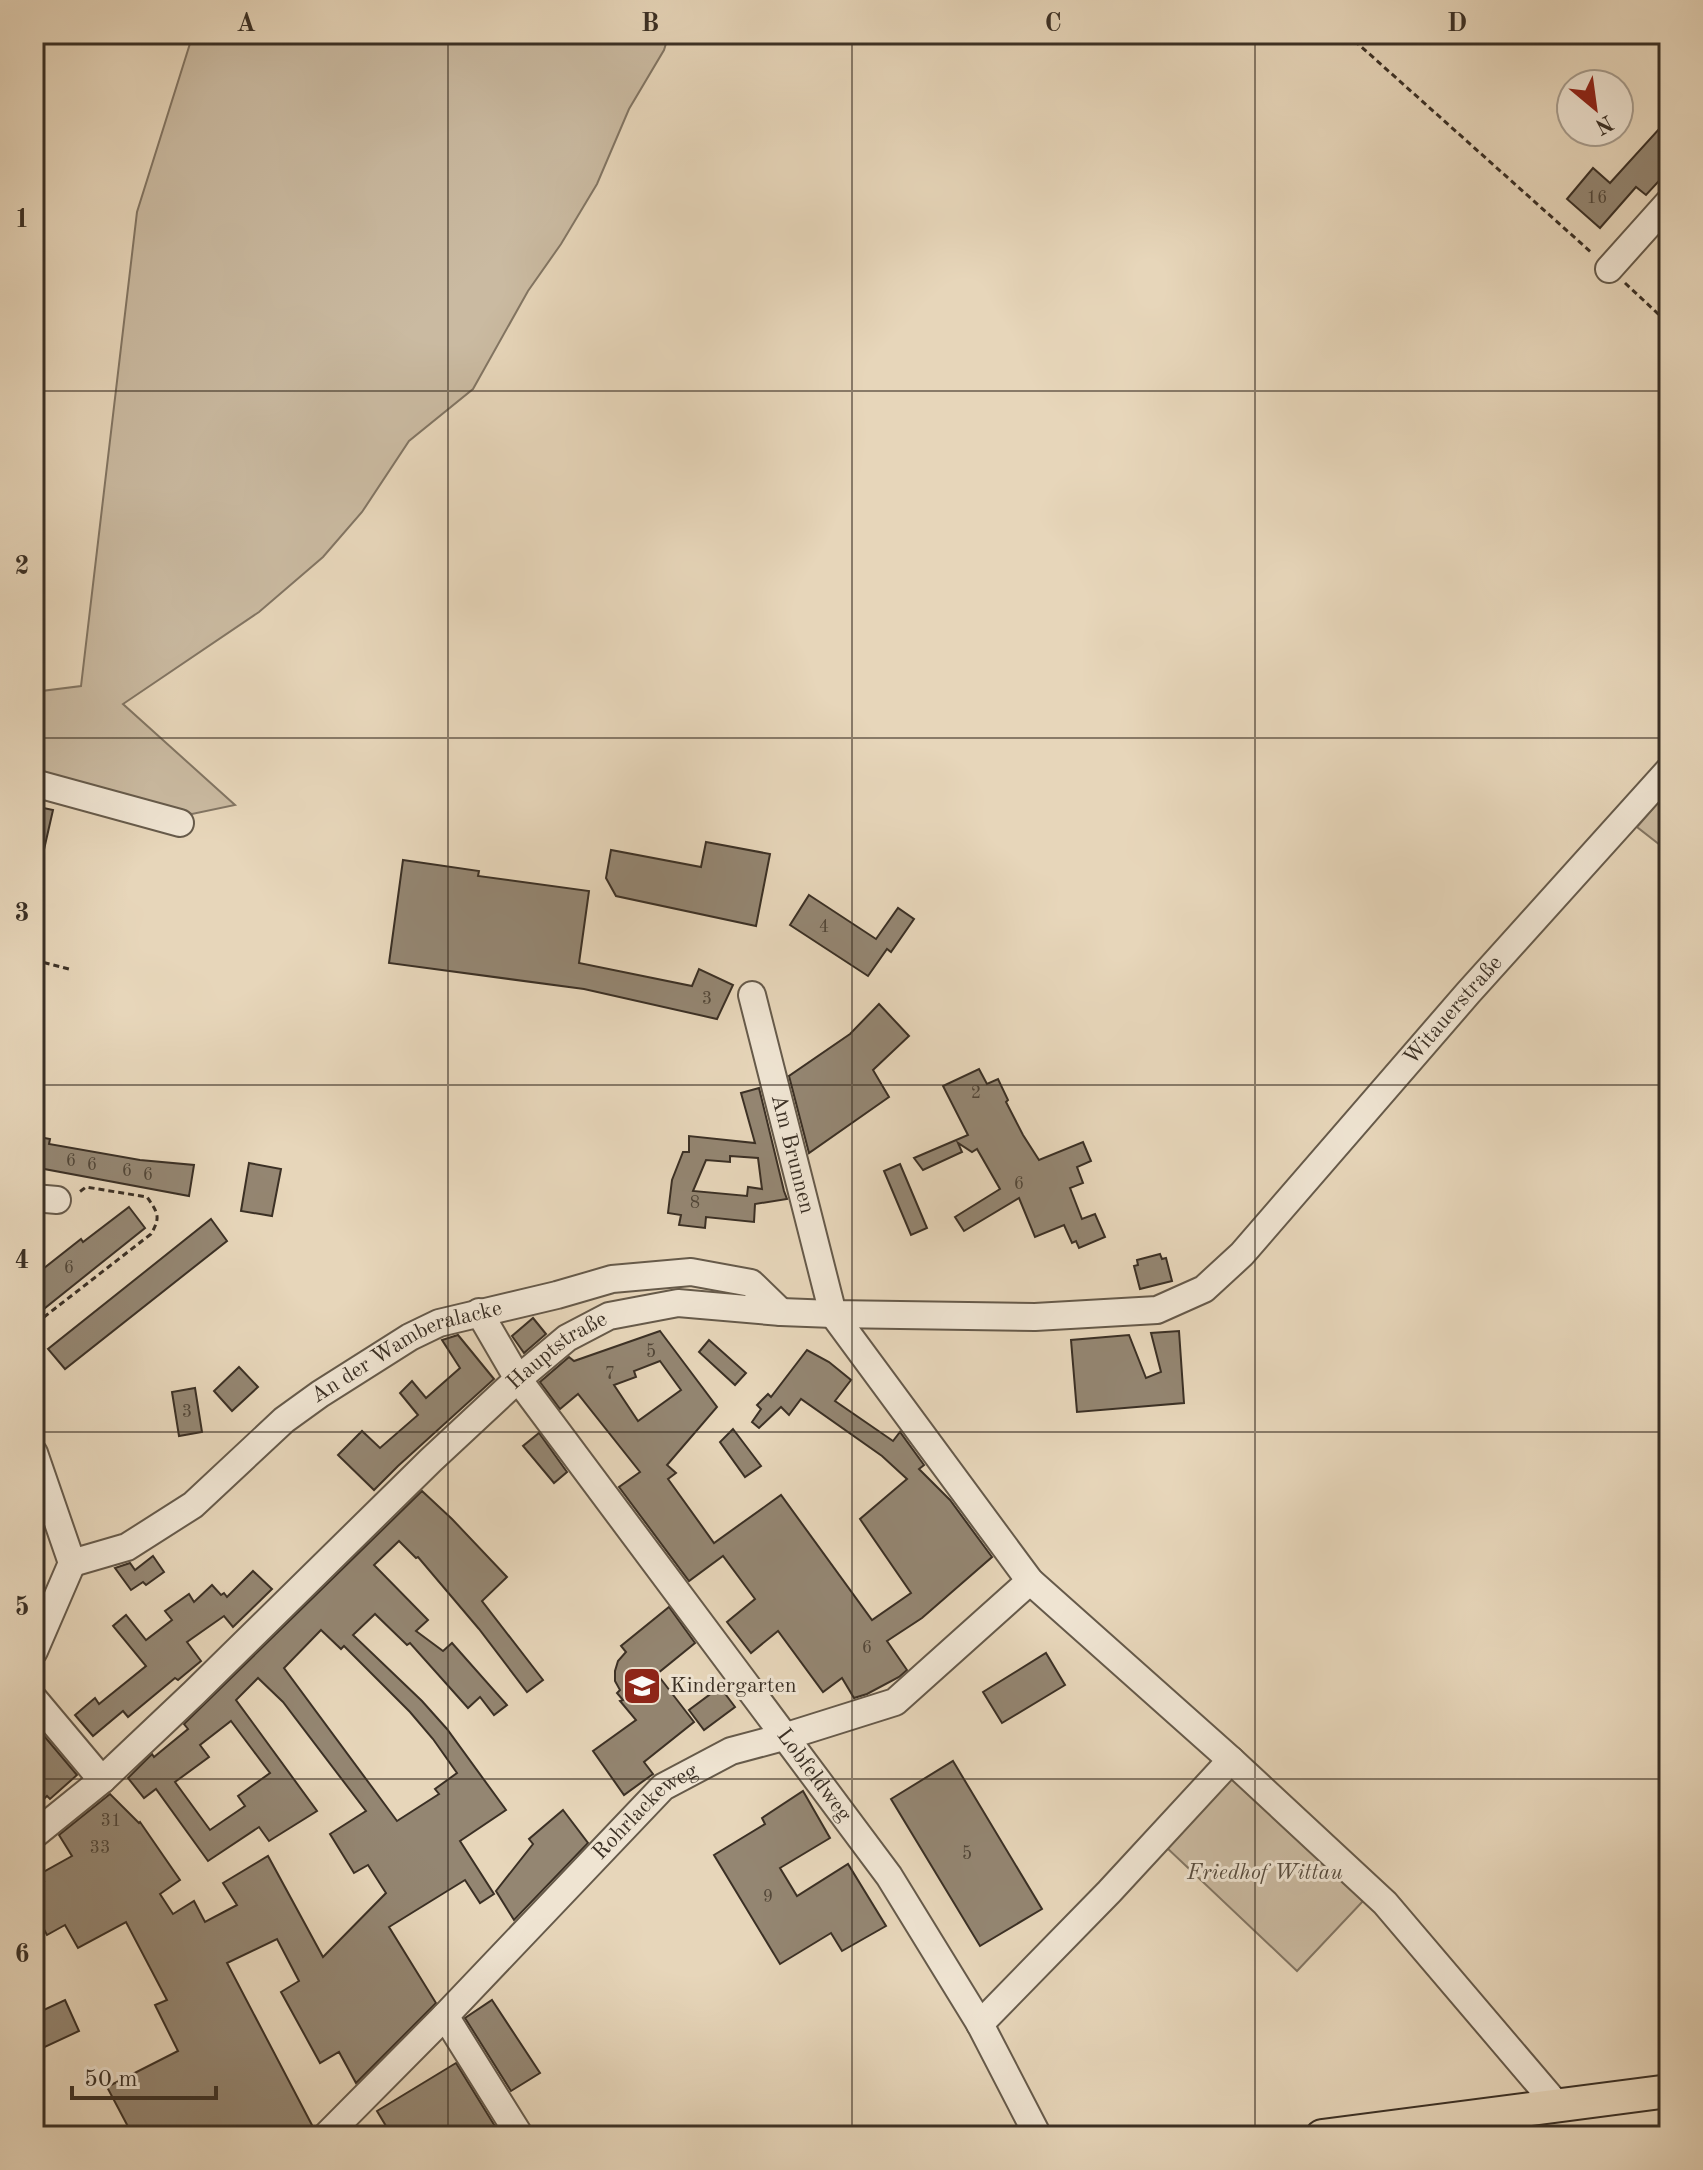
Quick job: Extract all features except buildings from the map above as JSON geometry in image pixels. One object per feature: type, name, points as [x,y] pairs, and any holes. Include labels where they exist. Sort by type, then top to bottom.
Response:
[{"type":"main road","points":[[1322,2136],[1669,2091]]},
{"type":"street","points":[[1609,269],[1669,202]]},
{"type":"street","name":"Witauerstraße","points":[[1242,1254],[1468,993],[1669,770]]},
{"type":"street","points":[[34,783],[180,823]]},
{"type":"street","name":"Am Brunnen","points":[[752,995],[833,1314]]},
{"type":"street","name":"Hauptstraße","points":[[34,1835],[102,1780],[518,1379],[567,1338],[609,1316],[678,1303],[781,1312],[1035,1317],[1157,1310],[1204,1289],[1242,1254]]},
{"type":"street","name":"An der Wamberalacke","points":[[72,1563],[127,1547],[193,1505],[284,1420],[410,1337],[439,1323],[612,1279],[691,1272],[751,1283],[781,1312]]},
{"type":"street","name":"Lobfeldweg","points":[[479,1312],[518,1379],[889,1876],[980,2024],[1038,2136]]},
{"type":"street","points":[[833,1314],[1030,1581],[1231,1760],[1385,1903],[1557,2105]]},
{"type":"street","points":[[34,1651],[72,1563],[36,1469]]},
{"type":"street","name":"Rohrlackeweg","points":[[326,2136],[663,1787],[731,1751],[895,1702],[1030,1581]]},
{"type":"street","points":[[34,1699],[102,1780]]},
{"type":"street","points":[[980,2024],[1109,1892],[1231,1760]]},
{"type":"street","points":[[445,2016],[520,2136]]},
{"type":"path","points":[[1347,34],[1669,324]]},
{"type":"path","points":[[34,960],[69,969]]},
{"type":"path","points":[[34,1320],[44,1317],[151,1234],[158,1217],[147,1197],[86,1187],[62,1205],[45,1199]]},
{"type":"green space","points":[[193,34],[669,34],[664,50],[629,109],[597,184],[528,291],[473,389],[409,441],[362,512],[323,557],[259,612],[123,704],[235,805],[192,814],[34,772],[34,692],[81,686],[137,212]]},
{"type":"green space","points":[[1669,790],[1669,852],[1637,827]]},
{"type":"green space","name":"Friedhof Wittau","points":[[1234,1776],[1364,1900],[1297,1971],[1166,1847]]},
{"type":"place","name":"Kindergarten","points":[[642,1686]]}]
